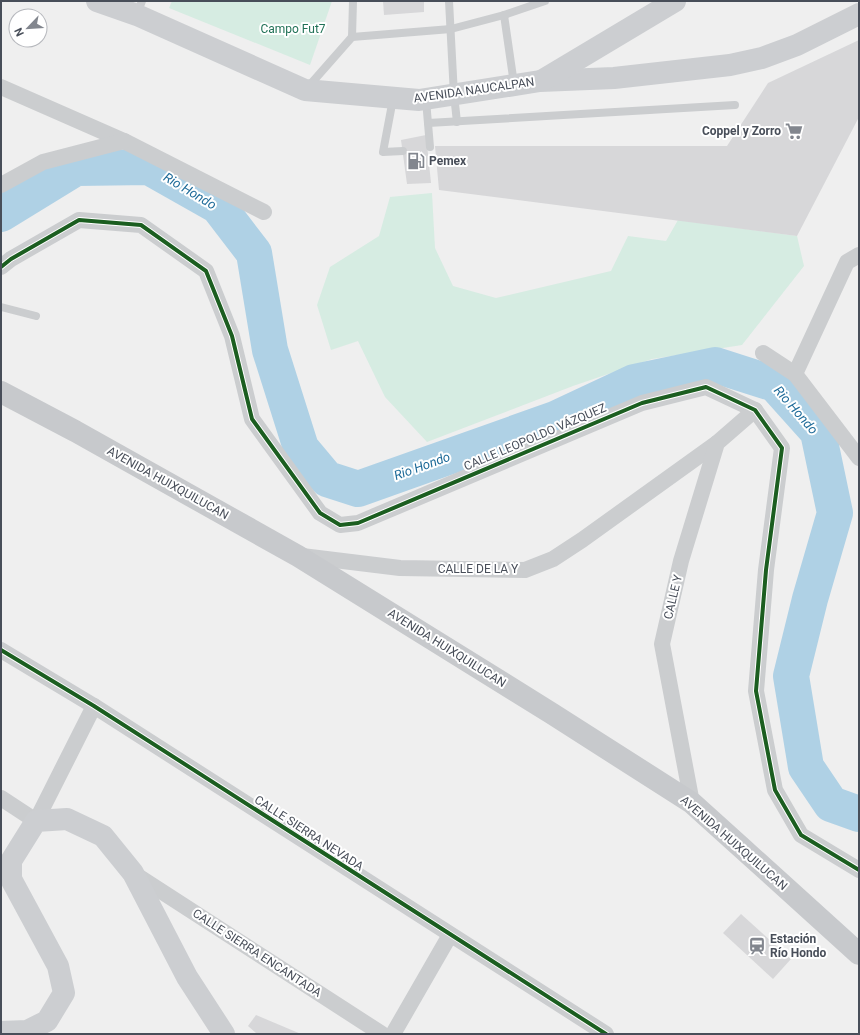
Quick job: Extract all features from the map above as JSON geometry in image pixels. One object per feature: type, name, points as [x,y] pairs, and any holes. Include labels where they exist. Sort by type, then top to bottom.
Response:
[{"type":"main road","name":"AVENIDA NAUCALPAN","points":[[97,1],[139,8],[305,90],[419,100],[540,81],[614,78],[645,75],[730,65],[756,60],[797,45],[859,14]]},
{"type":"main road","points":[[540,81],[675,1]]},
{"type":"main road","name":"AVENIDA HUIXQUILUCAN","points":[[1,392],[75,431],[298,556],[692,803],[744,848],[859,954]]},
{"type":"main road","points":[[1,1032],[28,1031],[47,1021],[64,993],[58,966],[11,879],[10,861],[36,821],[67,819],[103,836],[133,873],[187,977],[224,1034]]},
{"type":"street","points":[[1,87],[124,141],[264,212]]},
{"type":"street","points":[[1,185],[44,162],[124,141]]},
{"type":"street","name":"CALLE LEOPOLDO VÁZQUEZ","points":[[1,267],[11,259],[79,220],[141,225],[206,271],[232,336],[252,419],[320,514],[340,526],[358,524],[642,403],[706,387],[755,410],[782,448],[766,570],[756,691],[774,790],[801,835],[859,870]]},
{"type":"street","points":[[795,374],[847,262],[859,255]]},
{"type":"street","points":[[763,353],[795,374],[859,458]]},
{"type":"street","points":[[716,444],[755,410]]},
{"type":"street","name":"CALLE DE LA Y","points":[[298,556],[400,568],[525,570],[553,559],[582,540],[716,444]]},
{"type":"street","name":"CALLE Y","points":[[692,803],[662,644],[681,561],[716,444]]},
{"type":"street","name":"CALLE SIERRA NEVADA","points":[[1,650],[94,706],[450,936],[606,1034]]},
{"type":"street","points":[[1,798],[36,821],[94,706]]},
{"type":"street","name":"CALLE SIERRA ENCANTADA","points":[[133,873],[382,1034]]},
{"type":"street","points":[[393,1034],[450,936]]},
{"type":"lane","points":[[305,90],[352,37],[354,1]]},
{"type":"lane","points":[[448,1],[457,122]]},
{"type":"lane","points":[[352,37],[451,29],[504,15],[545,1]]},
{"type":"lane","points":[[504,15],[514,85]]},
{"type":"lane","points":[[394,98],[383,152],[402,151]]},
{"type":"lane","points":[[426,99],[430,147]]},
{"type":"lane","points":[[428,123],[735,105]]},
{"type":"lane","points":[[1,307],[36,316]]},
{"type":"green space","name":"Campo Fut7","points":[[172,1],[332,1],[310,65],[169,8]]},
{"type":"green space","points":[[432,193],[435,248],[453,286],[496,298],[611,271],[628,236],[666,241],[678,220],[797,236],[804,266],[742,345],[652,359],[573,386],[427,442],[385,397],[358,341],[331,350],[317,305],[330,267],[379,236],[390,197]]},
{"type":"building","points":[[383,1],[424,1],[424,12],[384,15]]},
{"type":"building","name":"Coppel y Zorro","points":[[859,40],[859,117],[797,236],[439,190],[435,146],[727,146],[768,83]]},
{"type":"building","name":"Pemex","points":[[426,135],[431,183],[407,184],[401,140]]},
{"type":"building","points":[[741,914],[791,959],[773,979],[723,933]]},
{"type":"building","points":[[256,1015],[301,1034],[257,1034],[248,1026]]},
{"type":"waterway","name":"Rio Hondo","points":[[1,214],[76,168],[149,167],[218,206],[254,253],[270,350],[301,448],[327,479],[358,489],[555,419],[634,382],[715,365],[775,384],[818,432],[835,513],[810,599],[791,676],[806,767],[831,804],[859,814]]},
{"type":"cycle path","points":[[1,267],[11,259],[79,220],[141,225],[206,271],[232,336],[252,419],[320,513],[340,525],[358,523],[642,403],[706,387],[755,410],[782,448],[766,570],[756,691],[775,790],[801,835],[859,870]]},
{"type":"cycle path","points":[[1,650],[94,706],[606,1034]]},
{"type":"place","name":"Coppel y Zorro","points":[[794,131]]},
{"type":"place","name":"Pemex","points":[[416,161]]},
{"type":"place","name":"Estación Río Hondo","points":[[757,946]]}]
